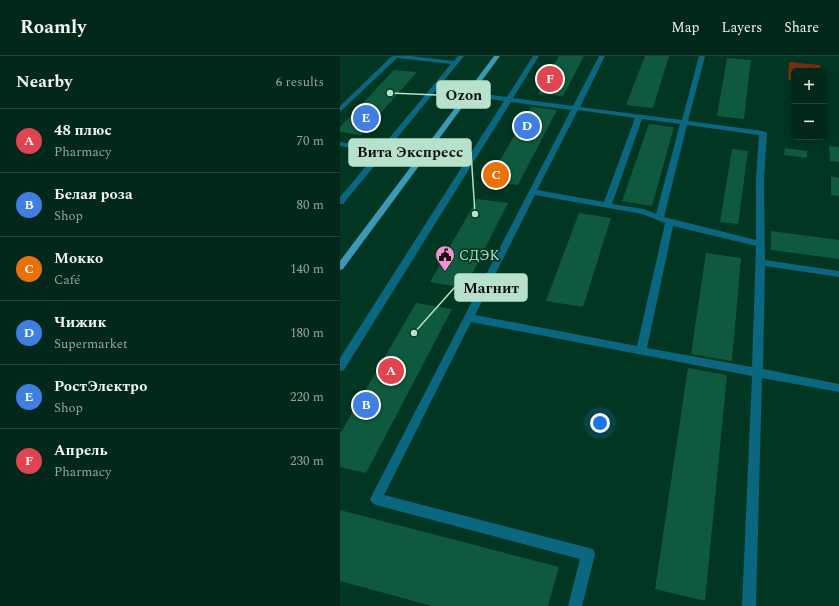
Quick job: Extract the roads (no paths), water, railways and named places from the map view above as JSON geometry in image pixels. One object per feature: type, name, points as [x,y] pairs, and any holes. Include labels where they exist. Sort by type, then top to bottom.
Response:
[{"type":"main road","points":[[340,267],[497,56]]},
{"type":"lane","points":[[340,110],[396,56],[455,63]]},
{"type":"lane","points":[[340,202],[460,56]]},
{"type":"lane","points":[[340,368],[536,56]]},
{"type":"lane","points":[[575,606],[588,554],[376,499],[602,56]]},
{"type":"lane","points":[[659,218],[702,56]]},
{"type":"lane","points":[[469,94],[763,133],[760,179],[762,244],[749,606]]},
{"type":"lane","points":[[607,206],[639,117]]},
{"type":"lane","points":[[340,144],[417,155]]},
{"type":"lane","points":[[533,192],[644,212],[670,222],[762,244]]},
{"type":"lane","points":[[641,350],[670,222]]},
{"type":"lane","points":[[761,262],[839,274]]},
{"type":"lane","points":[[469,318],[839,388]]},
{"type":"place","name":"Апрель","points":[[550,79]]},
{"type":"place","name":"Ozon","points":[[390,93]]},
{"type":"place","name":"РостЭлектро","points":[[366,118]]},
{"type":"place","name":"Чижик","points":[[527,126]]},
{"type":"place","name":"Мокко","points":[[496,175]]},
{"type":"place","name":"Вита Экспресс","points":[[475,214]]},
{"type":"place","name":"СДЭК","points":[[445,272]]},
{"type":"place","name":"Магнит","points":[[414,333]]},
{"type":"place","name":"48 плюс","points":[[391,371]]},
{"type":"place","name":"Белая роза","points":[[366,405]]}]
